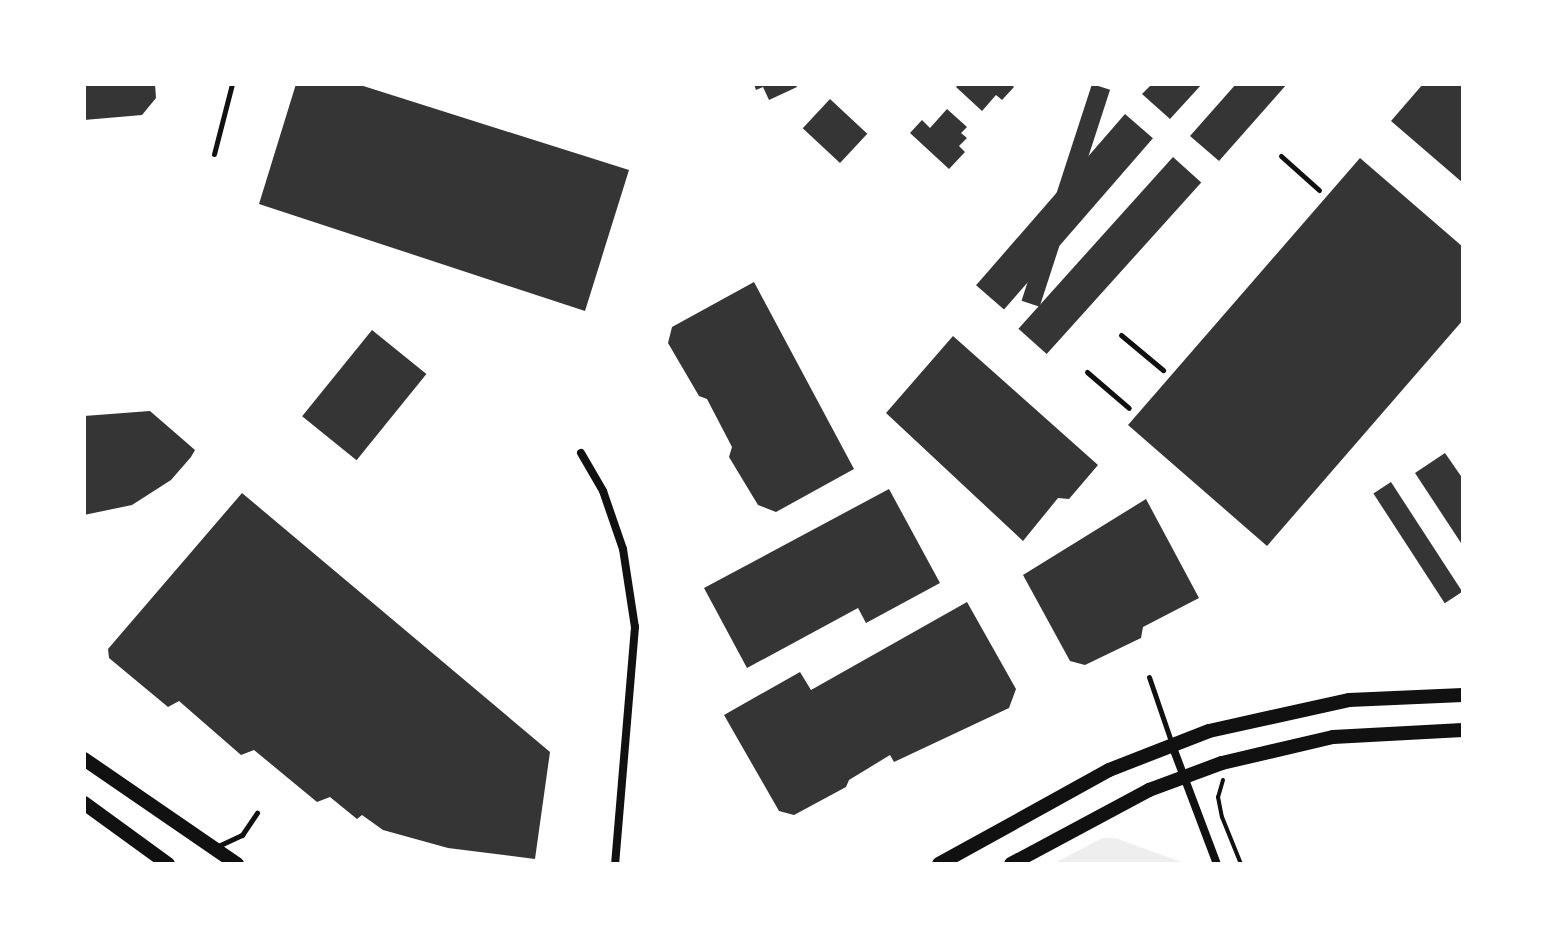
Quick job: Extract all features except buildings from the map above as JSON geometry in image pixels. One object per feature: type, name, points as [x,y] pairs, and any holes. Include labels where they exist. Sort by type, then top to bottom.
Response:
[{"type":"main road","points":[[939,864],[1075,787],[1172,744],[1314,706],[1380,696],[1463,695]]},
{"type":"main road","points":[[1011,864],[1184,775],[1333,737],[1463,730]]},
{"type":"main road","points":[[84,759],[237,864]]},
{"type":"main road","points":[[84,803],[168,864]]},
{"type":"street","points":[[581,453],[603,491],[623,549],[635,627],[615,864]]},
{"type":"street","points":[[1172,744],[1217,864]]},
{"type":"lane","points":[[214,154],[232,84]]},
{"type":"lane","points":[[1281,156],[1319,190]]},
{"type":"lane","points":[[1121,335],[1163,370]]},
{"type":"lane","points":[[1087,372],[1129,408]]},
{"type":"lane","points":[[1149,677],[1172,744]]},
{"type":"lane","points":[[210,848],[236,839],[257,813]]},
{"type":"path","points":[[1223,780],[1218,797],[1222,817],[1241,864]]},
{"type":"shaded area","points":[[1102,838],[1115,838],[1187,864],[1053,864]]}]
